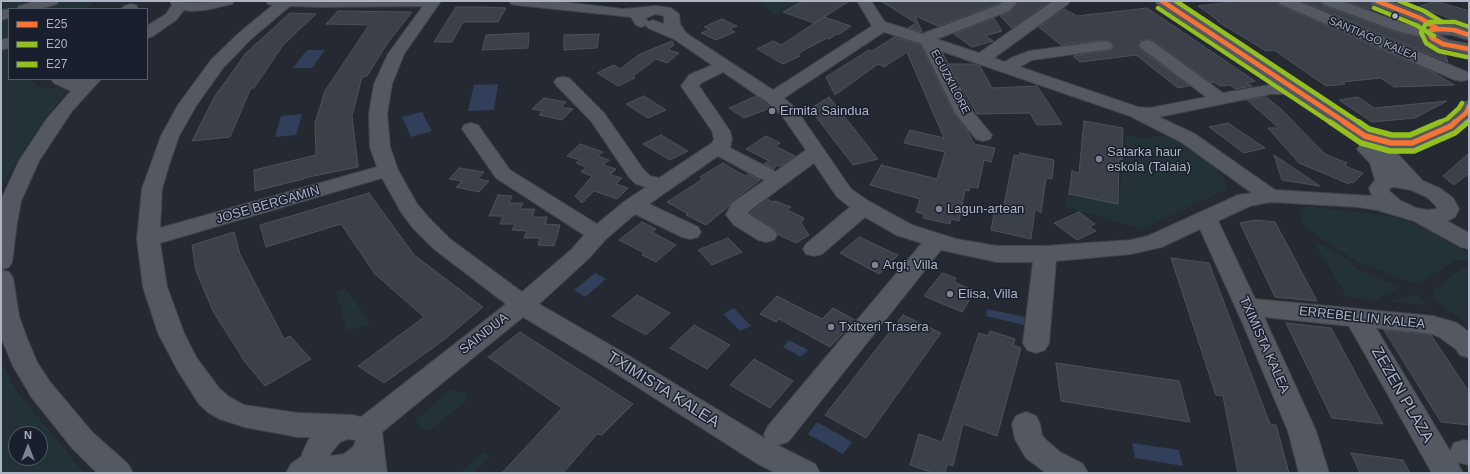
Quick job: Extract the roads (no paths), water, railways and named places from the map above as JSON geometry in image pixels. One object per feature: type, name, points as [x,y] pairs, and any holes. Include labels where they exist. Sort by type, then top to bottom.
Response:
[{"type":"street","points":[[28,8],[52,1]]},
{"type":"street","points":[[148,32],[166,21],[175,13],[179,3],[191,7],[241,1]]},
{"type":"street","points":[[341,458],[316,439],[312,433],[298,425],[244,416],[224,408],[209,396],[187,364],[171,333],[155,287],[148,239],[152,189],[158,165],[170,136],[186,105],[217,64],[282,1],[320,4],[430,1]]},
{"type":"street","name":"TXIMISTA KALEA","points":[[434,1],[396,54],[383,84],[378,114],[380,147],[388,170],[408,207],[420,222],[442,244],[502,288],[522,305],[615,360],[768,455],[805,473]]},
{"type":"street","points":[[516,1],[623,13],[651,13],[675,28],[724,65],[773,98],[790,113],[844,192],[863,207],[904,230],[954,246],[997,254],[1045,254],[1131,248],[1154,242],[1245,200],[1270,196],[1358,201],[1380,204],[1411,213],[1436,217],[1445,214],[1448,209],[1443,199],[1434,193],[1416,185],[1400,182],[1383,187],[1370,197],[1358,201]]},
{"type":"street","points":[[868,2],[880,25],[928,41],[930,36],[1004,8],[1011,1]]},
{"type":"street","points":[[985,60],[1063,1]]},
{"type":"street","points":[[1162,1],[1365,136],[1386,152],[1416,185]]},
{"type":"street","name":"SANTIAGO KALEA","points":[[1285,1],[1461,76]]},
{"type":"street","points":[[1328,1],[1402,28],[1434,31],[1454,30],[1469,46]]},
{"type":"street","points":[[1377,1],[1420,18],[1434,31],[1434,39],[1446,45],[1469,46]]},
{"type":"street","points":[[166,21],[206,6]]},
{"type":"street","points":[[773,98],[879,28],[880,25]]},
{"type":"street","name":"EGUZKILORE","points":[[928,41],[1136,112]]},
{"type":"street","name":"EGUZKILORE","points":[[928,41],[964,113],[983,135]]},
{"type":"street","points":[[1226,44],[1246,62],[1271,90],[1366,148],[1379,161],[1387,202],[1469,241]]},
{"type":"street","points":[[1147,45],[1220,99]]},
{"type":"street","points":[[1446,45],[1469,97]]},
{"type":"street","points":[[1008,68],[1017,61],[1029,56],[1105,46]]},
{"type":"street","points":[[724,65],[695,79],[690,86],[720,131],[723,139],[720,146],[722,151],[766,174]]},
{"type":"street","points":[[63,80],[73,84],[87,84]]},
{"type":"street","points":[[564,82],[598,117],[636,173],[643,180],[660,185]]},
{"type":"street","points":[[1,262],[6,223],[19,181],[44,136],[66,106],[87,84]]},
{"type":"street","points":[[1136,112],[1150,113],[1271,90],[1294,89]]},
{"type":"street","points":[[1365,136],[1391,143],[1412,142],[1451,126],[1466,113],[1469,106]]},
{"type":"street","points":[[1136,112],[1188,138],[1270,196]]},
{"type":"street","points":[[471,129],[503,174],[598,234]]},
{"type":"street","name":"SAINDUA","points":[[341,458],[500,321],[522,305],[580,254],[598,234],[632,206],[660,185],[720,146]]},
{"type":"street","points":[[766,235],[742,220],[737,215],[739,208],[816,152]]},
{"type":"street","name":"JOSE BERGAMIN","points":[[148,239],[388,170]]},
{"type":"street","points":[[632,206],[647,211],[690,232]]},
{"type":"street","points":[[814,249],[863,207]]},
{"type":"street","points":[[1445,214],[1454,227],[1469,241]]},
{"type":"street","name":"TXIMISTA KALEA","points":[[1206,219],[1302,431],[1314,473]]},
{"type":"street","points":[[778,434],[936,241]]},
{"type":"street","points":[[1036,343],[1045,254]]},
{"type":"street","points":[[1,278],[5,322],[26,366],[41,390],[82,440],[112,470]]},
{"type":"street","name":"ERREBELLIN KALEA","points":[[1247,307],[1433,325],[1448,330],[1469,348]]},
{"type":"street","name":"ZEZEN PLAZA","points":[[1356,317],[1460,460]]},
{"type":"street","points":[[1026,424],[1029,439],[1036,449],[1050,461],[1073,473]]},
{"type":"water","points":[[307,50],[325,50],[312,68],[293,68]]},
{"type":"water","points":[[498,84],[494,110],[468,111],[474,85]]},
{"type":"water","points":[[422,112],[432,131],[411,137],[402,117]]},
{"type":"water","points":[[302,114],[296,135],[275,137],[281,116]]},
{"type":"water","points":[[595,273],[606,279],[585,297],[574,290]]},
{"type":"water","points":[[734,308],[751,326],[740,331],[723,314]]},
{"type":"water","points":[[987,309],[1025,317],[1024,325],[986,316]]},
{"type":"water","points":[[789,340],[808,350],[801,357],[783,347]]},
{"type":"water","points":[[817,422],[852,442],[843,454],[808,434]]},
{"type":"water","points":[[1132,443],[1179,450],[1183,466],[1135,458]]},
{"type":"place","name":"Ermita Saindua","points":[[772,111]]},
{"type":"place","name":"Satarka haur eskola (Talaia)","points":[[1099,159]]},
{"type":"place","name":"Lagun-artean","points":[[939,209]]},
{"type":"place","name":"Argi, Villa","points":[[875,265]]},
{"type":"place","name":"Elisa, Villa","points":[[950,294]]},
{"type":"place","name":"Txitxeri Trasera","points":[[831,327]]}]
